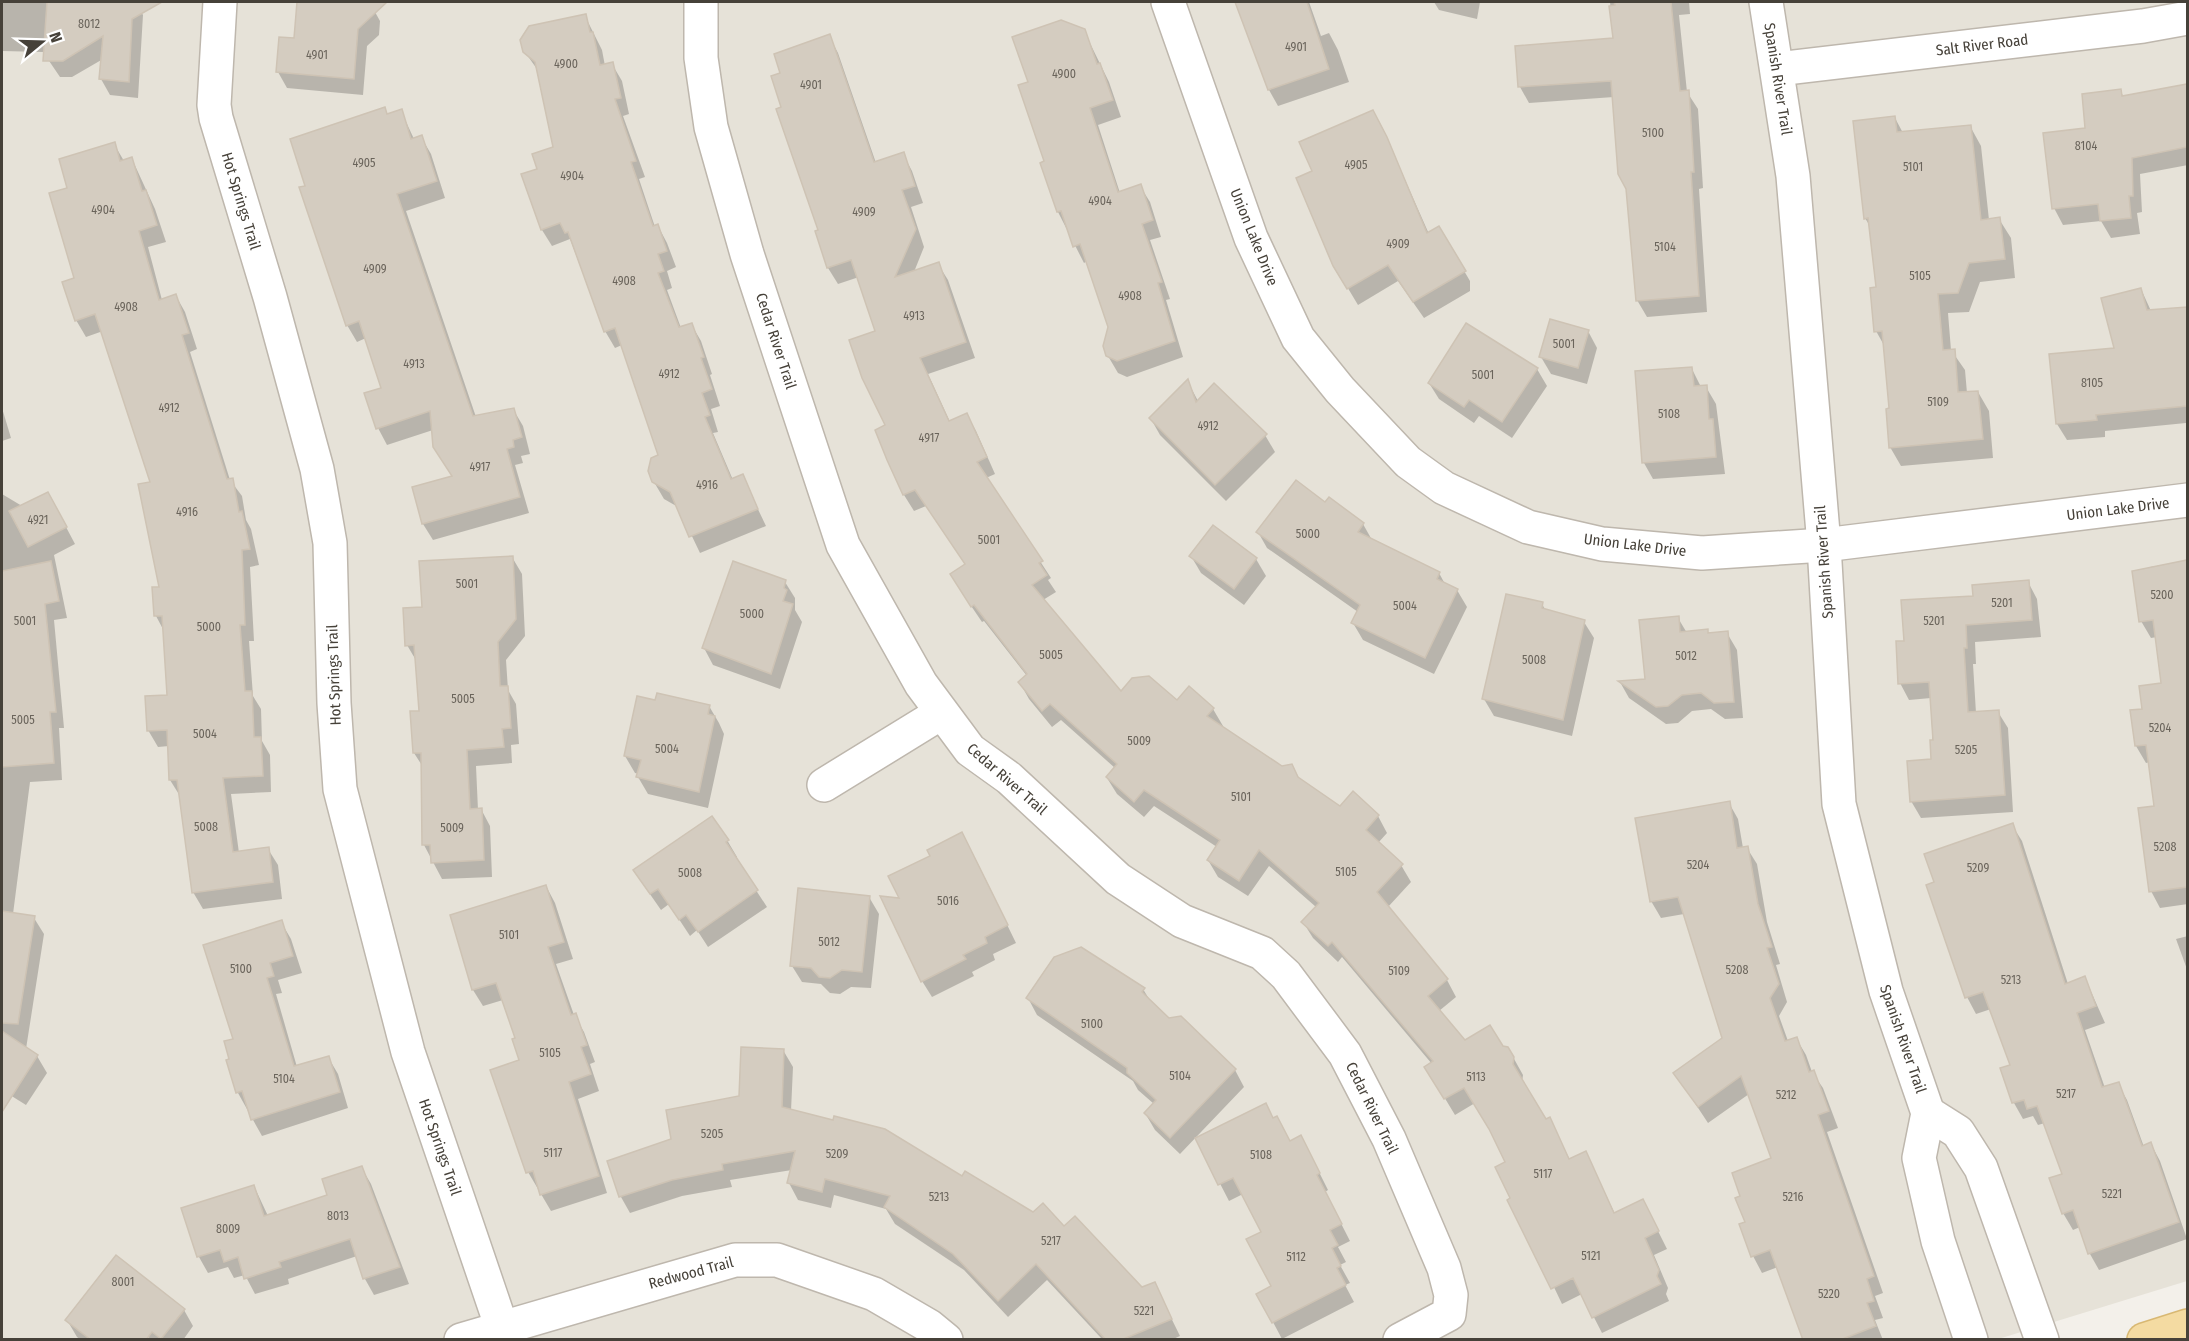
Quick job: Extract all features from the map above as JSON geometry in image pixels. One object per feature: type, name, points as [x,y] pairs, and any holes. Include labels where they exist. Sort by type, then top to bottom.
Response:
[{"type":"main road","points":[[2144,1340],[2187,1326]]},
{"type":"street","name":"Hot Springs Trail","points":[[220,2],[214,105],[216,118],[270,297],[317,469],[330,543],[334,703],[340,789],[408,1052],[504,1333]]},
{"type":"street","name":"Cedar River Trail","points":[[700,2],[701,58],[711,127],[747,254],[843,545],[921,684],[970,750],[1009,778],[1118,879],[1182,921],[1262,953],[1286,975],[1345,1054],[1389,1139],[1444,1268],[1451,1295],[1449,1314],[1400,1340]]},
{"type":"street","name":"Union Lake Drive","points":[[1168,2],[1251,238],[1298,338],[1340,390],[1408,462],[1444,488],[1528,527],[1602,544],[1702,553],[1824,544],[2187,500]]},
{"type":"street","name":"Spanish River Trail","points":[[1766,2],[1793,176],[1824,544],[1839,804],[1886,991],[1928,1113],[1919,1158],[1938,1241],[1971,1340]]},
{"type":"street","name":"Salt River Road","points":[[1777,69],[2131,28],[2187,18]]},
{"type":"street","points":[[824,785],[941,712]]},
{"type":"street","name":"Spanish River Trail","points":[[1928,1113],[1958,1132],[1981,1168],[2042,1340]]},
{"type":"street","name":"Redwood Trail","points":[[461,1340],[504,1333],[735,1260],[777,1260],[874,1294],[929,1326],[946,1340]]},
{"type":"shaded area","points":[[2,2],[2187,2],[2187,1281],[1995,1340],[2,1340]]},
{"type":"building","points":[[47,2],[162,2],[132,19],[129,82],[99,79],[103,36],[63,61],[43,61]]},
{"type":"building","points":[[297,2],[387,2],[358,29],[354,79],[276,72],[279,37],[294,38]]},
{"type":"building","points":[[1235,2],[1307,2],[1329,69],[1268,90]]},
{"type":"building","points":[[1614,2],[1671,2],[1680,91],[1689,90],[1694,172],[1691,172],[1699,296],[1636,301],[1626,189],[1618,174],[1611,81],[1518,87],[1515,46],[1613,38],[1609,6],[1615,5]]},
{"type":"building","points":[[586,14],[590,32],[593,32],[600,65],[613,62],[621,98],[615,99],[636,161],[631,162],[653,226],[658,224],[667,251],[658,254],[664,271],[658,273],[679,327],[692,323],[704,357],[701,358],[712,389],[702,393],[710,415],[705,417],[731,479],[743,474],[758,509],[689,537],[670,492],[652,482],[648,471],[651,458],[658,455],[615,328],[604,332],[568,232],[565,233],[560,223],[541,230],[521,174],[537,169],[532,154],[553,147],[535,62],[523,52],[520,40],[529,26]]},
{"type":"building","points":[[1061,20],[1085,29],[1097,64],[1100,63],[1113,100],[1090,108],[1118,192],[1141,184],[1153,220],[1142,224],[1162,282],[1158,283],[1175,341],[1117,361],[1106,356],[1103,346],[1108,327],[1080,244],[1073,247],[1061,211],[1057,212],[1040,163],[1044,161],[1018,85],[1028,82],[1012,37]]},
{"type":"building","points":[[830,34],[874,162],[904,152],[915,186],[902,190],[916,229],[895,277],[939,262],[966,342],[920,358],[949,421],[967,413],[987,457],[977,462],[1043,561],[1039,563],[1047,575],[1032,585],[1121,691],[1132,678],[1149,676],[1177,700],[1189,686],[1214,708],[1207,716],[1282,766],[1292,764],[1298,777],[1340,806],[1353,791],[1379,815],[1366,830],[1403,864],[1377,892],[1448,979],[1428,996],[1465,1040],[1490,1025],[1503,1046],[1508,1047],[1514,1057],[1513,1064],[1546,1119],[1550,1117],[1569,1159],[1586,1151],[1614,1213],[1643,1199],[1659,1231],[1645,1238],[1659,1270],[1657,1276],[1661,1284],[1592,1318],[1573,1278],[1551,1289],[1507,1200],[1510,1198],[1495,1167],[1505,1162],[1489,1129],[1464,1088],[1444,1099],[1424,1067],[1433,1061],[1332,942],[1328,946],[1301,922],[1319,903],[1259,850],[1239,881],[1207,860],[1220,840],[1144,790],[1134,802],[1106,777],[1117,764],[1050,704],[1042,711],[1018,682],[1027,674],[974,605],[971,607],[950,574],[965,564],[915,490],[903,495],[887,460],[875,430],[885,425],[862,378],[849,340],[875,331],[851,260],[827,268],[815,231],[818,230],[776,109],[781,107],[771,76],[780,73],[774,54]]},
{"type":"building","points":[[2187,84],[2187,147],[2132,158],[2133,196],[2129,196],[2131,218],[2100,221],[2098,204],[2052,209],[2043,133],[2085,128],[2082,94],[2121,89],[2122,96]]},
{"type":"building","points":[[385,107],[387,114],[402,109],[411,139],[422,135],[437,181],[397,194],[473,416],[514,408],[522,437],[513,440],[514,447],[507,449],[520,497],[422,524],[412,487],[452,476],[433,447],[430,411],[376,429],[364,393],[381,388],[359,321],[346,326],[299,187],[305,186],[290,139]]},
{"type":"building","points":[[1373,110],[1387,137],[1427,233],[1439,226],[1466,271],[1413,302],[1388,265],[1347,289],[1333,266],[1296,178],[1312,171],[1299,142]]},
{"type":"building","points":[[1895,116],[1897,132],[1971,125],[1981,220],[2000,217],[2005,259],[1969,263],[1958,293],[1938,294],[1943,350],[1955,349],[1958,392],[1978,391],[1983,439],[1889,448],[1886,409],[1889,408],[1882,331],[1874,332],[1870,288],[1876,287],[1868,218],[1864,219],[1853,121]]},
{"type":"building","points":[[115,142],[120,161],[132,157],[142,191],[146,190],[157,225],[139,231],[159,300],[176,294],[189,333],[182,335],[227,479],[233,478],[239,512],[242,511],[250,549],[242,550],[245,625],[240,625],[245,691],[252,691],[254,737],[261,737],[263,776],[223,778],[233,852],[269,847],[273,882],[192,893],[177,780],[169,780],[167,730],[147,731],[145,696],[167,695],[162,616],[154,616],[152,587],[159,587],[138,484],[150,482],[95,314],[75,321],[62,282],[74,278],[49,193],[67,188],[59,159]]},
{"type":"building","points":[[2141,288],[2147,310],[2187,307],[2187,406],[2096,415],[2097,420],[2056,424],[2049,354],[2114,348],[2101,298]]},
{"type":"building","points":[[1550,319],[1589,330],[1578,368],[1539,357]]},
{"type":"building","points":[[1466,323],[1538,368],[1502,422],[1469,400],[1464,407],[1428,383]]},
{"type":"building","points":[[1692,367],[1694,386],[1707,385],[1709,419],[1713,419],[1716,457],[1642,463],[1635,371]]},
{"type":"building","points":[[1188,379],[1196,402],[1214,383],[1267,434],[1215,485],[1149,418]]},
{"type":"building","points":[[1296,480],[1325,502],[1329,497],[1364,523],[1358,532],[1440,572],[1437,579],[1458,589],[1425,658],[1351,623],[1360,605],[1256,532]]},
{"type":"building","points":[[48,492],[67,527],[28,547],[9,511]]},
{"type":"building","points":[[1213,525],[1257,558],[1234,589],[1189,556]]},
{"type":"building","points":[[513,556],[516,619],[498,642],[500,686],[508,686],[511,728],[502,729],[504,747],[467,750],[470,809],[482,808],[484,860],[431,863],[430,845],[422,845],[421,753],[413,753],[410,711],[419,711],[414,645],[405,646],[403,608],[422,607],[419,561]]},
{"type":"building","points":[[2187,560],[2187,887],[2149,892],[2138,808],[2154,806],[2146,745],[2135,746],[2130,710],[2142,709],[2139,686],[2161,683],[2153,620],[2139,622],[2132,571]]},
{"type":"building","points":[[51,561],[59,601],[45,604],[56,712],[50,712],[54,763],[2,767],[2,571]]},
{"type":"building","points":[[733,561],[786,580],[784,588],[787,590],[783,601],[793,604],[771,674],[702,648]]},
{"type":"building","points":[[2029,580],[2032,620],[1966,625],[1967,648],[1964,648],[1968,712],[1999,710],[2005,795],[1910,802],[1907,761],[1931,759],[1930,740],[1933,740],[1929,682],[1898,684],[1896,641],[1904,641],[1901,600],[1973,596],[1972,585]]},
{"type":"building","points":[[1506,594],[1543,602],[1542,608],[1585,620],[1563,720],[1482,699]]},
{"type":"building","points":[[1679,616],[1680,632],[1708,629],[1708,633],[1728,631],[1734,702],[1714,703],[1701,693],[1682,695],[1668,706],[1656,707],[1618,681],[1645,679],[1639,620]]},
{"type":"building","points":[[657,693],[710,705],[708,714],[715,716],[699,792],[636,777],[641,760],[624,756],[637,696],[655,700]]},
{"type":"building","points":[[1730,801],[1737,848],[1748,846],[1758,904],[1772,947],[1767,948],[1779,984],[1770,998],[1785,1041],[1797,1037],[1809,1072],[1814,1070],[1829,1111],[1818,1115],[1874,1276],[1867,1279],[1874,1301],[1867,1303],[1876,1326],[1840,1340],[1803,1340],[1770,1250],[1751,1257],[1739,1224],[1745,1222],[1735,1198],[1740,1196],[1732,1173],[1771,1158],[1741,1076],[1698,1107],[1673,1073],[1722,1038],[1678,897],[1650,902],[1635,818]]},
{"type":"building","points":[[712,816],[729,840],[726,842],[758,890],[698,932],[686,915],[679,920],[658,889],[650,894],[633,870]]},
{"type":"building","points":[[2013,823],[2065,984],[2085,976],[2096,1006],[2077,1013],[2102,1087],[2119,1082],[2142,1146],[2151,1142],[2179,1222],[2088,1254],[2073,1210],[2062,1214],[2049,1178],[2062,1174],[2037,1106],[2027,1109],[2024,1100],[2012,1103],[2000,1068],[2010,1065],[1983,992],[1965,998],[1926,885],[1934,882],[1924,854]]},
{"type":"building","points":[[962,832],[1008,925],[985,937],[987,943],[963,955],[966,959],[921,982],[880,896],[899,898],[888,876],[930,856],[927,850]]},
{"type":"building","points":[[546,885],[564,942],[548,947],[571,1015],[576,1013],[587,1045],[581,1047],[591,1074],[569,1082],[599,1176],[540,1195],[533,1171],[526,1173],[490,1070],[519,1060],[512,1039],[515,1038],[496,983],[472,990],[450,915]]},
{"type":"building","points":[[798,888],[870,896],[862,972],[842,970],[830,978],[819,977],[811,968],[790,966]]},
{"type":"building","points":[[2,911],[35,916],[18,1024],[2,1023]]},
{"type":"building","points":[[282,920],[293,956],[270,963],[274,976],[267,978],[294,1066],[329,1056],[340,1092],[251,1120],[242,1091],[236,1093],[226,1060],[229,1059],[224,1041],[233,1039],[203,945]]},
{"type":"building","points":[[1081,947],[1145,988],[1142,992],[1169,1018],[1181,1016],[1236,1069],[1170,1138],[1144,1113],[1156,1100],[1127,1073],[1127,1068],[1026,998],[1054,957]]},
{"type":"building","points":[[2,1031],[38,1055],[2,1112]]},
{"type":"building","points":[[741,1047],[784,1049],[782,1107],[833,1120],[834,1116],[885,1129],[962,1176],[965,1171],[1033,1212],[1043,1203],[1064,1226],[1075,1216],[1142,1287],[1155,1282],[1172,1319],[1121,1340],[1106,1340],[1036,1264],[998,1301],[953,1254],[884,1207],[890,1196],[825,1179],[822,1192],[787,1183],[795,1151],[722,1164],[723,1170],[672,1180],[619,1197],[607,1161],[671,1139],[666,1110],[739,1096]]},
{"type":"building","points":[[1266,1103],[1273,1118],[1277,1116],[1290,1141],[1301,1135],[1320,1173],[1317,1175],[1342,1224],[1330,1230],[1338,1245],[1332,1248],[1341,1266],[1337,1268],[1346,1285],[1272,1323],[1256,1294],[1271,1286],[1246,1239],[1261,1232],[1233,1178],[1218,1185],[1195,1138]]},
{"type":"building","points":[[362,1166],[400,1267],[363,1279],[350,1239],[279,1262],[281,1267],[244,1279],[238,1257],[224,1262],[220,1250],[197,1257],[181,1208],[254,1185],[264,1216],[327,1195],[322,1179]]},
{"type":"building","points":[[116,1255],[185,1309],[161,1339],[152,1332],[146,1340],[91,1340],[65,1320]]}]
